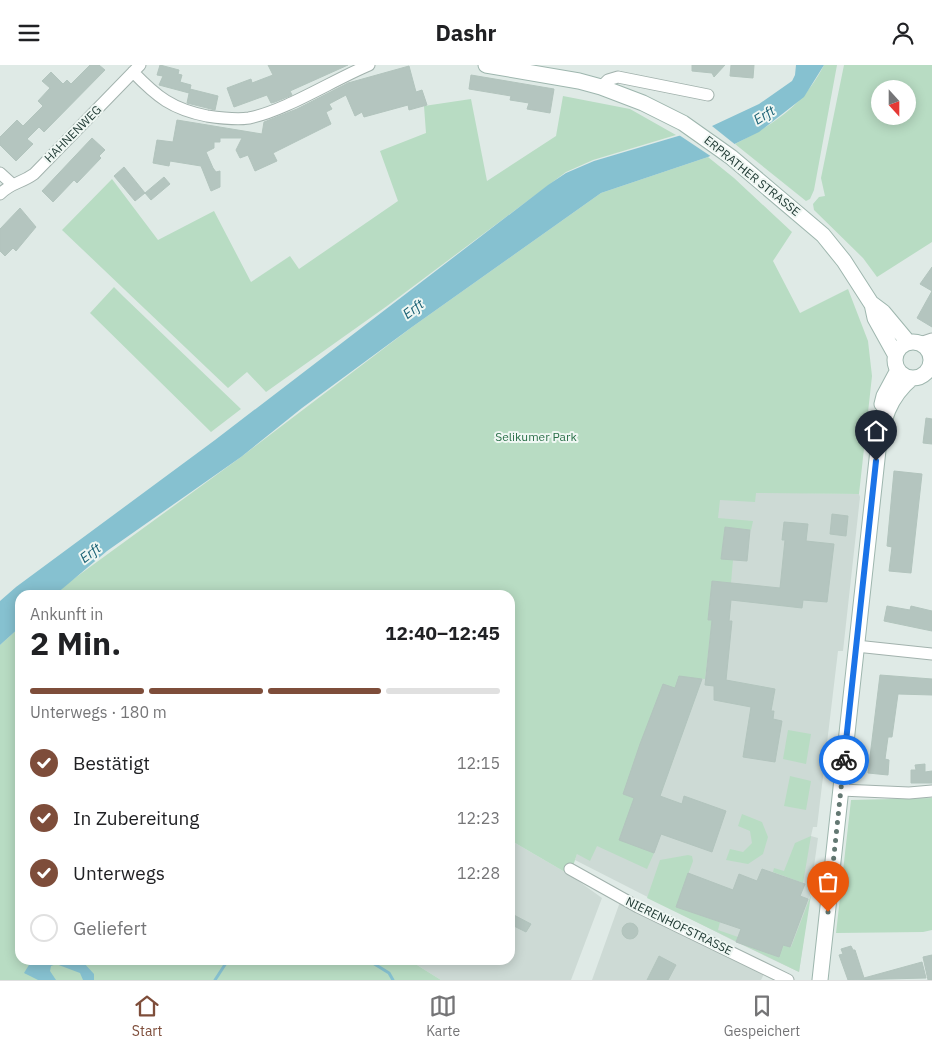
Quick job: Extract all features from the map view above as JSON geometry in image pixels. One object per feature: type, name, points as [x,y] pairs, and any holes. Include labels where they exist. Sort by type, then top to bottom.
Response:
[{"type":"main road","name":"ERPRATHER STRASSE","points":[[486,65],[512,67],[601,87],[643,103],[683,123],[731,157],[827,239],[872,303],[925,358]]},
{"type":"main road","name":"ERPRATHER STRASSE","points":[[872,303],[875,318],[895,354],[898,371]]},
{"type":"main road","points":[[895,354],[903,345],[925,358]]},
{"type":"main road","points":[[820,980],[884,396],[898,371],[925,358]]},
{"type":"main road","points":[[880,441],[891,401],[925,358]]},
{"type":"street","points":[[136,69],[153,92],[180,109],[224,119],[240,119],[268,112],[369,65]]},
{"type":"street","name":"HAHNENWEG","points":[[0,194],[11,183],[20,182],[34,174],[136,69]]},
{"type":"street","points":[[601,87],[608,80],[618,77],[708,95]]},
{"type":"street","points":[[0,173],[11,183]]},
{"type":"street","points":[[856,646],[932,653]]},
{"type":"street","points":[[841,790],[909,793],[932,791]]},
{"type":"street","name":"NIERENHOFSTRASSE","points":[[570,869],[638,907],[788,980]]},
{"type":"shaded area","points":[[687,491],[859,494],[860,497],[843,651],[838,651],[817,827],[813,827],[811,836],[818,838],[799,972],[575,860]]},
{"type":"shaded area","points":[[515,843],[570,875],[602,898],[571,980],[441,980],[417,965],[515,965]]},
{"type":"shaded area","points":[[620,902],[765,972],[761,980],[592,980]]},
{"type":"green space","points":[[824,65],[837,65],[814,190],[810,199],[806,201],[735,144],[763,129],[787,112],[807,91]]},
{"type":"green space","points":[[844,65],[932,65],[932,242],[877,277],[863,258],[814,210],[813,204],[819,197],[825,196],[821,178]]},
{"type":"green space","points":[[563,96],[630,109],[676,135],[593,160],[566,172],[387,306],[266,392],[247,372],[228,388],[62,230],[112,179],[158,240],[214,211],[251,282],[290,256],[299,269],[398,201],[380,151],[426,133],[424,106],[471,99],[487,181],[556,136]]},
{"type":"green space","name":"Selikumer Park","points":[[708,157],[734,178],[792,232],[773,261],[800,313],[848,289],[868,341],[872,376],[859,494],[756,493],[755,502],[720,500],[718,518],[753,521],[751,530],[725,527],[721,558],[733,560],[731,583],[712,581],[708,620],[712,620],[705,679],[679,677],[675,688],[663,684],[646,733],[636,798],[619,839],[654,853],[647,869],[597,846],[590,861],[577,854],[570,875],[515,843],[515,590],[60,590],[241,457],[412,327],[601,193]]},
{"type":"green space","points":[[114,287],[241,409],[211,432],[90,313]]},
{"type":"green space","points":[[15,632],[15,965],[417,965],[441,980],[0,980],[0,645]]},
{"type":"green space","points":[[788,730],[811,734],[806,764],[783,759]]},
{"type":"green space","points":[[790,776],[811,781],[806,810],[784,806]]},
{"type":"green space","points":[[932,798],[932,930],[923,932],[836,933],[851,800]]},
{"type":"green space","points":[[742,814],[762,822],[768,837],[763,854],[748,864],[726,860],[730,849],[743,852],[752,843],[750,831],[738,826]]},
{"type":"green space","points":[[811,836],[803,883],[773,872],[774,868],[784,871],[795,843]]},
{"type":"green space","points":[[692,856],[693,861],[676,907],[720,922],[718,930],[738,937],[736,941],[779,957],[783,945],[791,947],[811,895],[799,972],[647,898],[660,860]]},
{"type":"water","name":"Erft","points":[[796,65],[824,65],[804,97],[759,132],[708,157],[601,193],[412,327],[302,408],[241,457],[107,551],[61,590],[15,590],[15,632],[0,645],[0,601],[16,587],[215,440],[548,185],[566,173],[594,161],[712,126],[759,104],[792,81]]},
{"type":"water","points":[[29,965],[54,965],[51,966],[50,971],[56,980],[38,980],[24,973]]},
{"type":"water","points":[[59,965],[86,965],[94,974],[94,980],[83,980],[80,973]]},
{"type":"pier","points":[[709,124],[737,146],[712,157],[679,135]]},
{"type":"building","points":[[90,65],[99,65],[105,70],[44,132],[39,127],[27,139],[33,144],[16,161],[0,145],[0,137],[17,120],[23,126],[43,106],[38,101],[50,88],[42,81],[51,72],[63,84],[67,80],[71,84]]},
{"type":"building","points":[[160,65],[179,70],[178,74],[182,75],[180,82],[191,85],[189,93],[159,85],[163,76],[157,75]]},
{"type":"building","points":[[268,65],[348,65],[290,91],[292,95],[275,102],[271,103],[267,95],[234,107],[227,88],[251,79],[252,83],[273,75]]},
{"type":"building","points":[[692,65],[725,65],[714,77],[712,73],[692,71]]},
{"type":"building","points":[[731,65],[754,65],[753,78],[730,76]]},
{"type":"building","points":[[409,66],[416,92],[422,90],[427,105],[409,110],[408,105],[364,117],[362,112],[355,116],[346,95],[329,104],[332,109],[326,112],[331,124],[273,153],[277,161],[255,171],[248,155],[240,158],[236,150],[242,138],[220,138],[220,142],[214,142],[214,148],[206,152],[213,168],[216,172],[220,171],[220,187],[211,191],[201,166],[170,161],[169,166],[153,163],[157,140],[173,142],[177,120],[262,134],[264,122],[297,109],[348,83]]},
{"type":"building","points":[[471,75],[554,89],[550,113],[527,109],[529,103],[510,100],[511,96],[469,89]]},
{"type":"building","points":[[190,89],[218,96],[215,110],[187,103]]},
{"type":"building","points":[[92,138],[105,150],[99,156],[101,158],[77,183],[74,180],[53,202],[42,191]]},
{"type":"building","points":[[124,167],[145,193],[135,201],[114,176]]},
{"type":"building","points":[[164,177],[170,184],[151,200],[145,193]]},
{"type":"building","points":[[20,208],[36,227],[16,251],[13,248],[5,256],[0,251],[0,229]]},
{"type":"building","points":[[932,267],[932,291],[920,284]]},
{"type":"building","points":[[932,291],[932,327],[917,318]]},
{"type":"building","points":[[926,418],[932,419],[932,444],[923,443]]},
{"type":"building","points":[[894,471],[922,474],[911,573],[889,571],[892,547],[887,546]]},
{"type":"building","points":[[832,514],[848,516],[846,536],[830,534]]},
{"type":"building","points":[[784,522],[808,524],[806,541],[834,544],[827,602],[803,600],[802,608],[731,600],[729,621],[732,621],[726,680],[775,689],[771,711],[774,711],[773,719],[782,721],[775,762],[743,757],[751,707],[714,700],[714,686],[705,685],[712,620],[708,620],[712,581],[780,588],[785,540],[782,540]]},
{"type":"building","points":[[725,527],[750,530],[747,561],[721,559]]},
{"type":"building","points":[[887,606],[910,610],[911,606],[932,611],[932,631],[884,621]]},
{"type":"building","points":[[880,675],[932,679],[932,695],[898,694],[892,737],[888,737],[885,759],[889,760],[888,775],[868,773]]},
{"type":"building","points":[[679,676],[702,679],[660,796],[682,804],[684,796],[726,811],[712,852],[661,834],[654,853],[619,840],[634,798],[623,794],[640,744],[663,684],[675,688]]},
{"type":"building","points":[[925,764],[925,772],[932,771],[932,783],[911,783],[911,770],[916,770],[915,765]]},
{"type":"building","points":[[762,869],[805,884],[800,896],[808,899],[790,947],[783,945],[779,957],[736,942],[741,929],[676,907],[688,873],[733,890],[739,874],[757,881]]},
{"type":"building","points":[[515,916],[531,924],[526,932],[515,926]]},
{"type":"building","points":[[630,923],[638,931],[630,939],[622,931]]},
{"type":"building","points":[[851,946],[855,950],[864,978],[922,962],[926,978],[848,980],[839,955],[843,954],[841,949]]},
{"type":"building","points":[[932,955],[932,980],[928,980],[923,957]]},
{"type":"building","points":[[659,956],[676,965],[668,980],[647,980]]},
{"type":"waterway","points":[[215,980],[225,965]]},
{"type":"waterway","points":[[376,965],[389,973],[393,980]]},
{"type":"way so far","points":[[828,912],[844,760]]},
{"type":"route","points":[[844,760],[876,461]]}]
